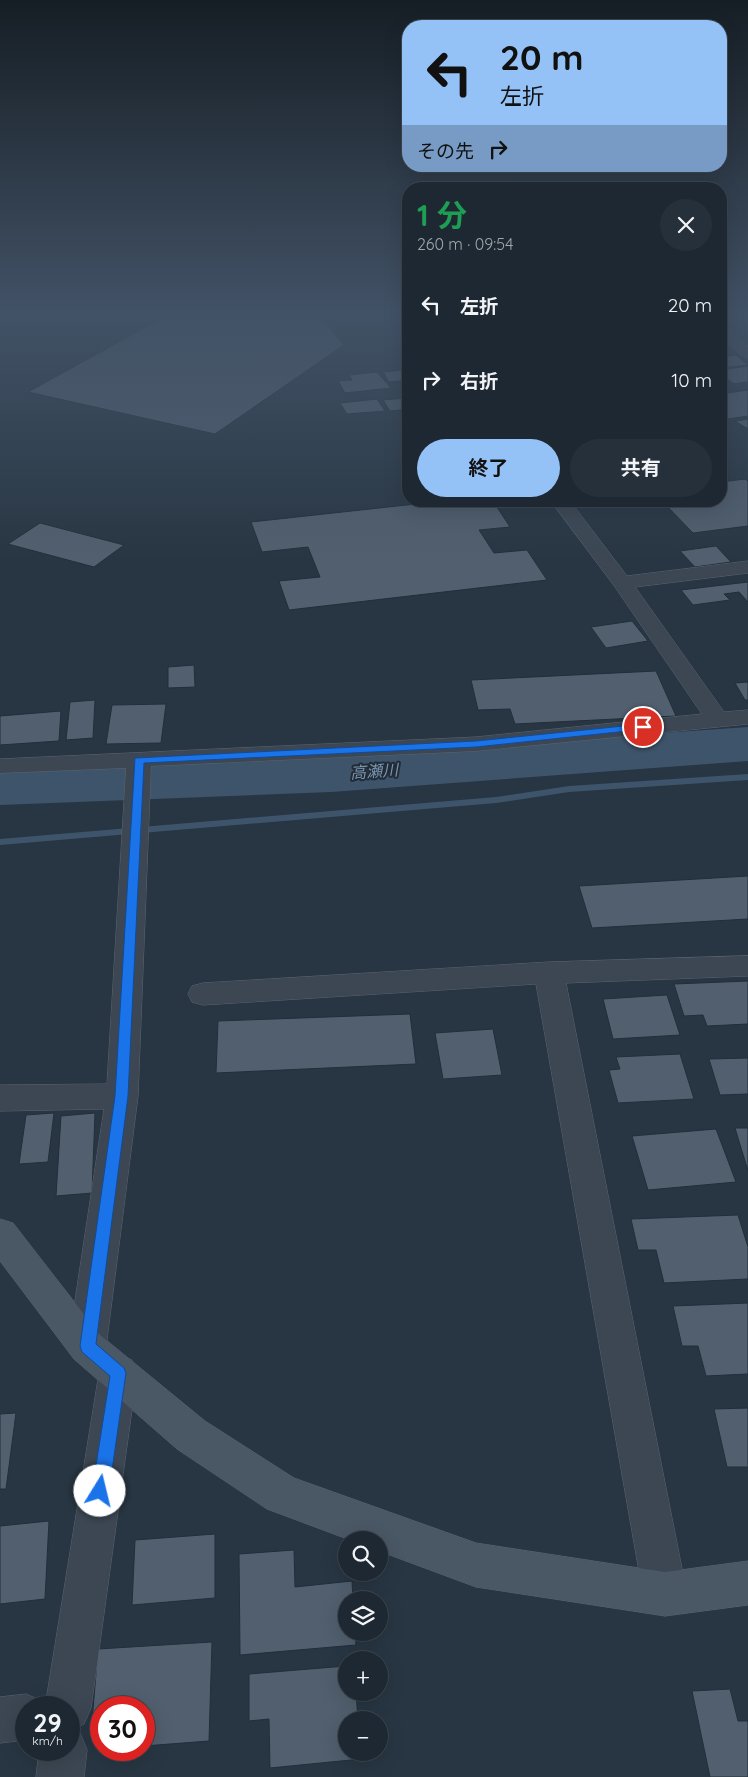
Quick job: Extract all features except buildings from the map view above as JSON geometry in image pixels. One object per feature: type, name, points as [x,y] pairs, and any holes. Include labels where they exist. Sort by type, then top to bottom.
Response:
[{"type":"street","points":[[565,507],[622,583],[718,720]]},
{"type":"street","points":[[622,583],[748,567]]},
{"type":"street","points":[[0,766],[476,744],[748,717]]},
{"type":"street","points":[[88,1346],[122,1096],[139,760]]},
{"type":"street","points":[[202,994],[549,973],[748,966]]},
{"type":"street","points":[[549,973],[665,1594]]},
{"type":"street","points":[[0,1098],[122,1096]]},
{"type":"street","points":[[0,1234],[88,1346],[191,1435],[282,1494],[476,1565],[665,1594],[748,1583]]},
{"type":"street","points":[[70,1696],[118,1373]]},
{"type":"street","points":[[0,1720],[15,1718]]},
{"type":"street","points":[[60,1777],[62,1761]]},
{"type":"waterway","name":"高瀬川","points":[[0,786],[331,774],[748,744]]},
{"type":"waterway","points":[[0,842],[496,800],[569,789],[748,777]]},
{"type":"route","points":[[100,1491],[118,1373],[88,1346],[122,1096],[139,760],[476,744],[643,727]]}]
